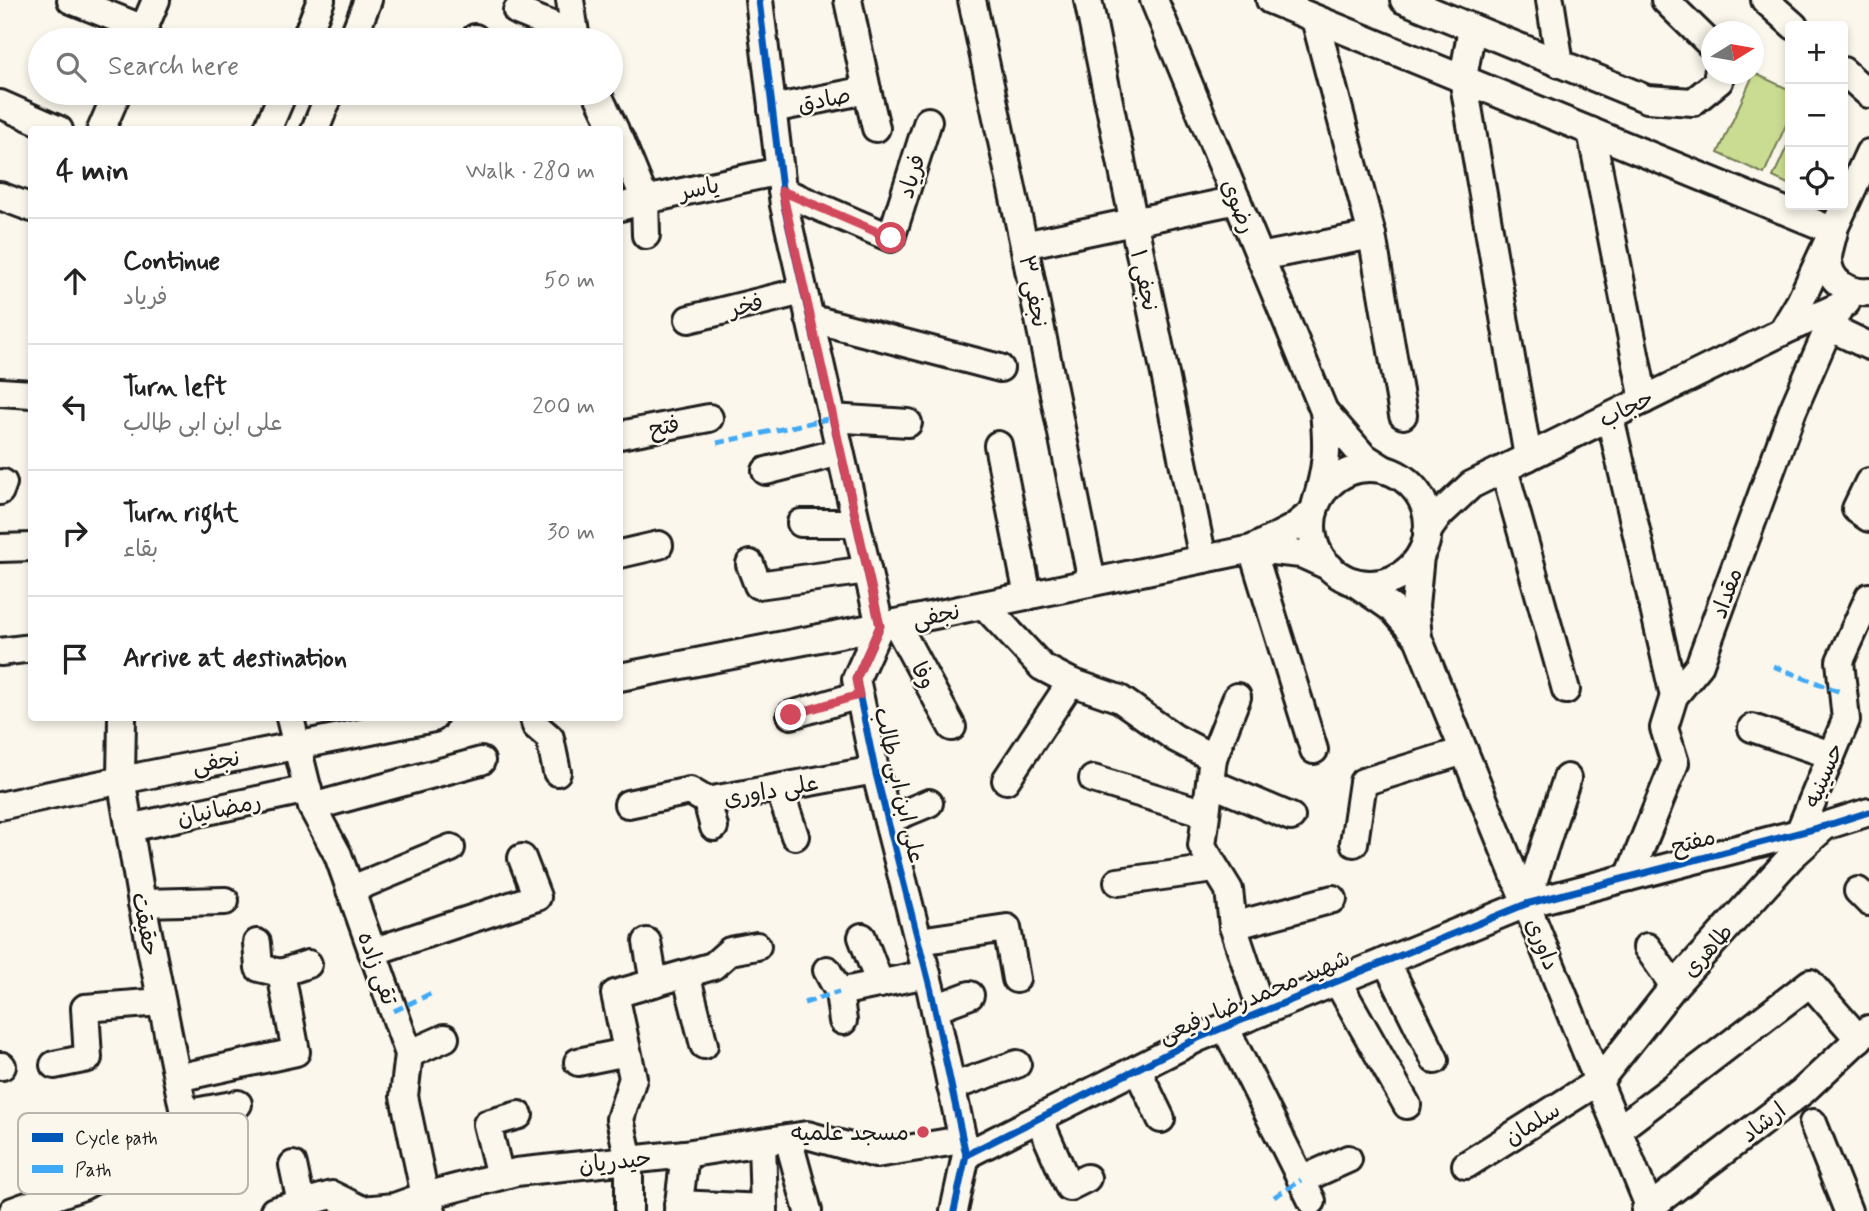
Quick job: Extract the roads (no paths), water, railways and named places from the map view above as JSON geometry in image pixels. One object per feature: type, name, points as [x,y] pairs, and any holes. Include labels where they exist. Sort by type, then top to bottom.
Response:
[{"type":"street","points":[[71,0],[128,28]]},
{"type":"street","points":[[145,28],[156,0]]},
{"type":"street","points":[[309,28],[321,0]]},
{"type":"street","points":[[357,28],[368,0]]},
{"type":"street","points":[[570,0],[574,28]]},
{"type":"street","points":[[759,0],[781,181],[803,291],[867,570],[888,625]]},
{"type":"street","name":"صادق","points":[[772,109],[867,90],[848,0]]},
{"type":"street","name":"نجفی ۳","points":[[972,0],[1092,582]]},
{"type":"street","name":"نجفی ۱","points":[[1088,0],[1203,559]]},
{"type":"street","name":"رضوی","points":[[1154,0],[1324,411]]},
{"type":"street","points":[[1270,0],[1834,231]]},
{"type":"street","points":[[1550,0],[1560,64]]},
{"type":"street","points":[[1665,0],[1701,35]]},
{"type":"street","points":[[1765,0],[1788,21]]},
{"type":"street","points":[[1416,3],[1647,99],[1693,102],[1714,84]]},
{"type":"street","points":[[517,11],[555,28]]},
{"type":"street","points":[[1315,19],[1372,235],[1404,415]]},
{"type":"street","points":[[1472,28],[1463,78],[1528,457]]},
{"type":"street","points":[[1848,75],[1869,94]]},
{"type":"street","points":[[867,90],[876,128]]},
{"type":"street","points":[[0,104],[50,126]]},
{"type":"street","points":[[103,126],[112,105]]},
{"type":"street","points":[[269,126],[277,105]]},
{"type":"street","points":[[317,126],[325,105]]},
{"type":"street","points":[[603,105],[613,126]]},
{"type":"street","name":"فریاد","points":[[781,181],[891,238],[928,121]]},
{"type":"street","points":[[1591,131],[1644,400]]},
{"type":"street","points":[[623,146],[645,200],[646,235]]},
{"type":"street","points":[[1782,332],[1800,302],[1869,153]]},
{"type":"street","name":"یاسر","points":[[623,207],[645,200],[781,181]]},
{"type":"street","points":[[0,196],[28,206]]},
{"type":"street","points":[[1024,245],[1237,200]]},
{"type":"street","points":[[1834,231],[1828,260],[1833,277],[1842,286],[1856,293],[1869,292]]},
{"type":"street","points":[[1260,257],[1372,235]]},
{"type":"street","name":"فخر","points":[[689,319],[803,291]]},
{"type":"street","name":"حجاب","points":[[1471,485],[1782,332],[1835,316],[1869,292]]},
{"type":"street","points":[[1835,316],[1869,346]]},
{"type":"street","name":"مقداد","points":[[1629,877],[1675,763],[1664,728],[1674,695],[1699,666],[1793,410],[1835,316]]},
{"type":"street","points":[[809,318],[1000,368]]},
{"type":"street","points":[[0,392],[28,388]]},
{"type":"street","points":[[1324,411],[1363,456],[1397,476],[1422,501],[1428,519],[1415,606],[1418,638]]},
{"type":"street","points":[[1324,411],[1326,471],[1312,522],[1315,541],[1330,567],[1393,609],[1418,638]]},
{"type":"street","points":[[1610,417],[1674,695]]},
{"type":"street","name":"فتح","points":[[623,434],[709,418]]},
{"type":"street","points":[[832,418],[908,423]]},
{"type":"street","points":[[998,445],[1028,596]]},
{"type":"street","points":[[766,471],[840,452]]},
{"type":"street","points":[[1252,549],[1293,528],[1315,507],[1327,487],[1342,475],[1359,468],[1378,468],[1424,485],[1471,485]]},
{"type":"street","points":[[1504,469],[1566,690]]},
{"type":"street","points":[[1869,482],[1856,509],[1869,518]]},
{"type":"street","points":[[1353,580],[1371,584],[1391,580],[1407,570],[1440,514],[1471,485]]},
{"type":"street","points":[[801,523],[856,523]]},
{"type":"street","points":[[623,553],[659,545]]},
{"type":"street","points":[[0,548],[28,547]]},
{"type":"street","points":[[1252,549],[1301,554],[1330,567]]},
{"type":"street","points":[[1252,549],[1314,750]]},
{"type":"street","name":"نجفی","points":[[623,676],[888,625],[1252,549]]},
{"type":"street","points":[[750,564],[758,585],[867,570]]},
{"type":"street","name":"حسینیه","points":[[1799,833],[1846,720],[1840,661],[1869,597]]},
{"type":"street","points":[[984,605],[1042,667],[1071,682],[1121,699],[1175,738],[1212,771],[1291,817]]},
{"type":"street","name":"علی ابن ابی طالب","points":[[888,625],[856,679],[875,770],[935,1008],[964,1148],[954,1211]]},
{"type":"street","name":"وفا","points":[[888,625],[952,727]]},
{"type":"street","name":"داوری","points":[[1418,638],[1649,1210]]},
{"type":"street","points":[[0,652],[28,649]]},
{"type":"street","points":[[1006,780],[1071,682]]},
{"type":"street","points":[[791,715],[859,695]]},
{"type":"street","points":[[1237,697],[1212,771],[1202,846],[1228,890],[1233,926],[1262,1012]]},
{"type":"street","name":"حقیقت","points":[[122,721],[121,778],[142,903],[184,1113]]},
{"type":"street","name":"تقی زاده","points":[[291,721],[310,798],[338,855],[409,1054],[404,1096],[428,1203]]},
{"type":"street","name":"نجفی","points":[[0,806],[121,778],[419,721]]},
{"type":"street","points":[[535,721],[536,726],[550,738],[557,772]]},
{"type":"street","points":[[1752,728],[1831,755]]},
{"type":"street","points":[[1354,843],[1363,782],[1464,751]]},
{"type":"street","name":"رمضانیان","points":[[129,828],[310,798],[481,761]]},
{"type":"street","name":"علی داوری","points":[[628,804],[690,791],[707,801],[875,770]]},
{"type":"street","points":[[1526,904],[1567,778]]},
{"type":"street","points":[[1093,779],[1205,813]]},
{"type":"street","points":[[779,788],[795,836]]},
{"type":"street","points":[[707,801],[714,827]]},
{"type":"street","points":[[888,820],[929,803]]},
{"type":"street","name":"مفتح","points":[[1526,904],[1799,833],[1869,812]]},
{"type":"street","name":"طاهری","points":[[1599,1081],[1674,986],[1791,857],[1825,826]]},
{"type":"street","points":[[350,890],[451,848]]},
{"type":"street","points":[[372,952],[537,897],[522,858]]},
{"type":"street","points":[[1118,882],[1214,869]]},
{"type":"street","points":[[1233,926],[1334,899]]},
{"type":"street","points":[[142,903],[225,901]]},
{"type":"street","name":"شهید محمدرضا رفیعی","points":[[964,1148],[1039,1119],[1225,1027],[1526,904]]},
{"type":"street","points":[[919,941],[1007,928],[1016,979]]},
{"type":"street","points":[[862,937],[880,984]]},
{"type":"street","points":[[648,942],[654,983]]},
{"type":"street","points":[[257,943],[259,968],[281,973],[308,964]]},
{"type":"street","points":[[629,1211],[629,1160],[620,1119],[633,1078],[606,987],[654,983],[713,966],[730,951],[757,946]]},
{"type":"street","points":[[1647,947],[1674,986]]},
{"type":"street","points":[[1386,961],[1435,1060]]},
{"type":"street","points":[[177,1078],[296,1052],[281,973]]},
{"type":"street","points":[[686,974],[704,1045]]},
{"type":"street","points":[[843,1021],[833,981],[880,984],[927,974]]},
{"type":"street","points":[[1337,981],[1407,1105]]},
{"type":"street","points":[[1618,1130],[1810,983],[1864,1034]]},
{"type":"street","points":[[935,1008],[970,995]]},
{"type":"street","points":[[54,1065],[88,1058],[85,1008],[161,1002]]},
{"type":"street","points":[[1225,1027],[1307,1191],[1348,1158]]},
{"type":"street","name":"ارشاد","points":[[1649,1210],[1803,1091],[1864,1034]]},
{"type":"street","points":[[409,1054],[445,1038]]},
{"type":"street","points":[[578,1062],[627,1052]]},
{"type":"street","points":[[951,1087],[1017,1064]]},
{"type":"street","points":[[1137,1069],[1161,1119]]},
{"type":"street","name":"سلمان","points":[[1466,1165],[1599,1081]]},
{"type":"street","points":[[210,1113],[238,1104]]},
{"type":"street","points":[[500,1176],[487,1124],[519,1115]]},
{"type":"street","points":[[1039,1119],[1069,1188],[1087,1178]]},
{"type":"street","points":[[1813,1123],[1848,1211]]},
{"type":"street","name":"حیدریان","points":[[274,1211],[332,1195],[362,1210],[428,1203],[516,1172],[685,1154],[807,1135],[876,1154],[964,1148]]},
{"type":"street","points":[[685,1154],[678,1208],[764,1208],[775,1140]]},
{"type":"street","points":[[775,1140],[808,1211]]},
{"type":"street","points":[[293,1165],[301,1203]]},
{"type":"street","points":[[13,1211],[61,1194]]},
{"type":"place","name":"مسجد علمیه","points":[[923,1132]]}]
